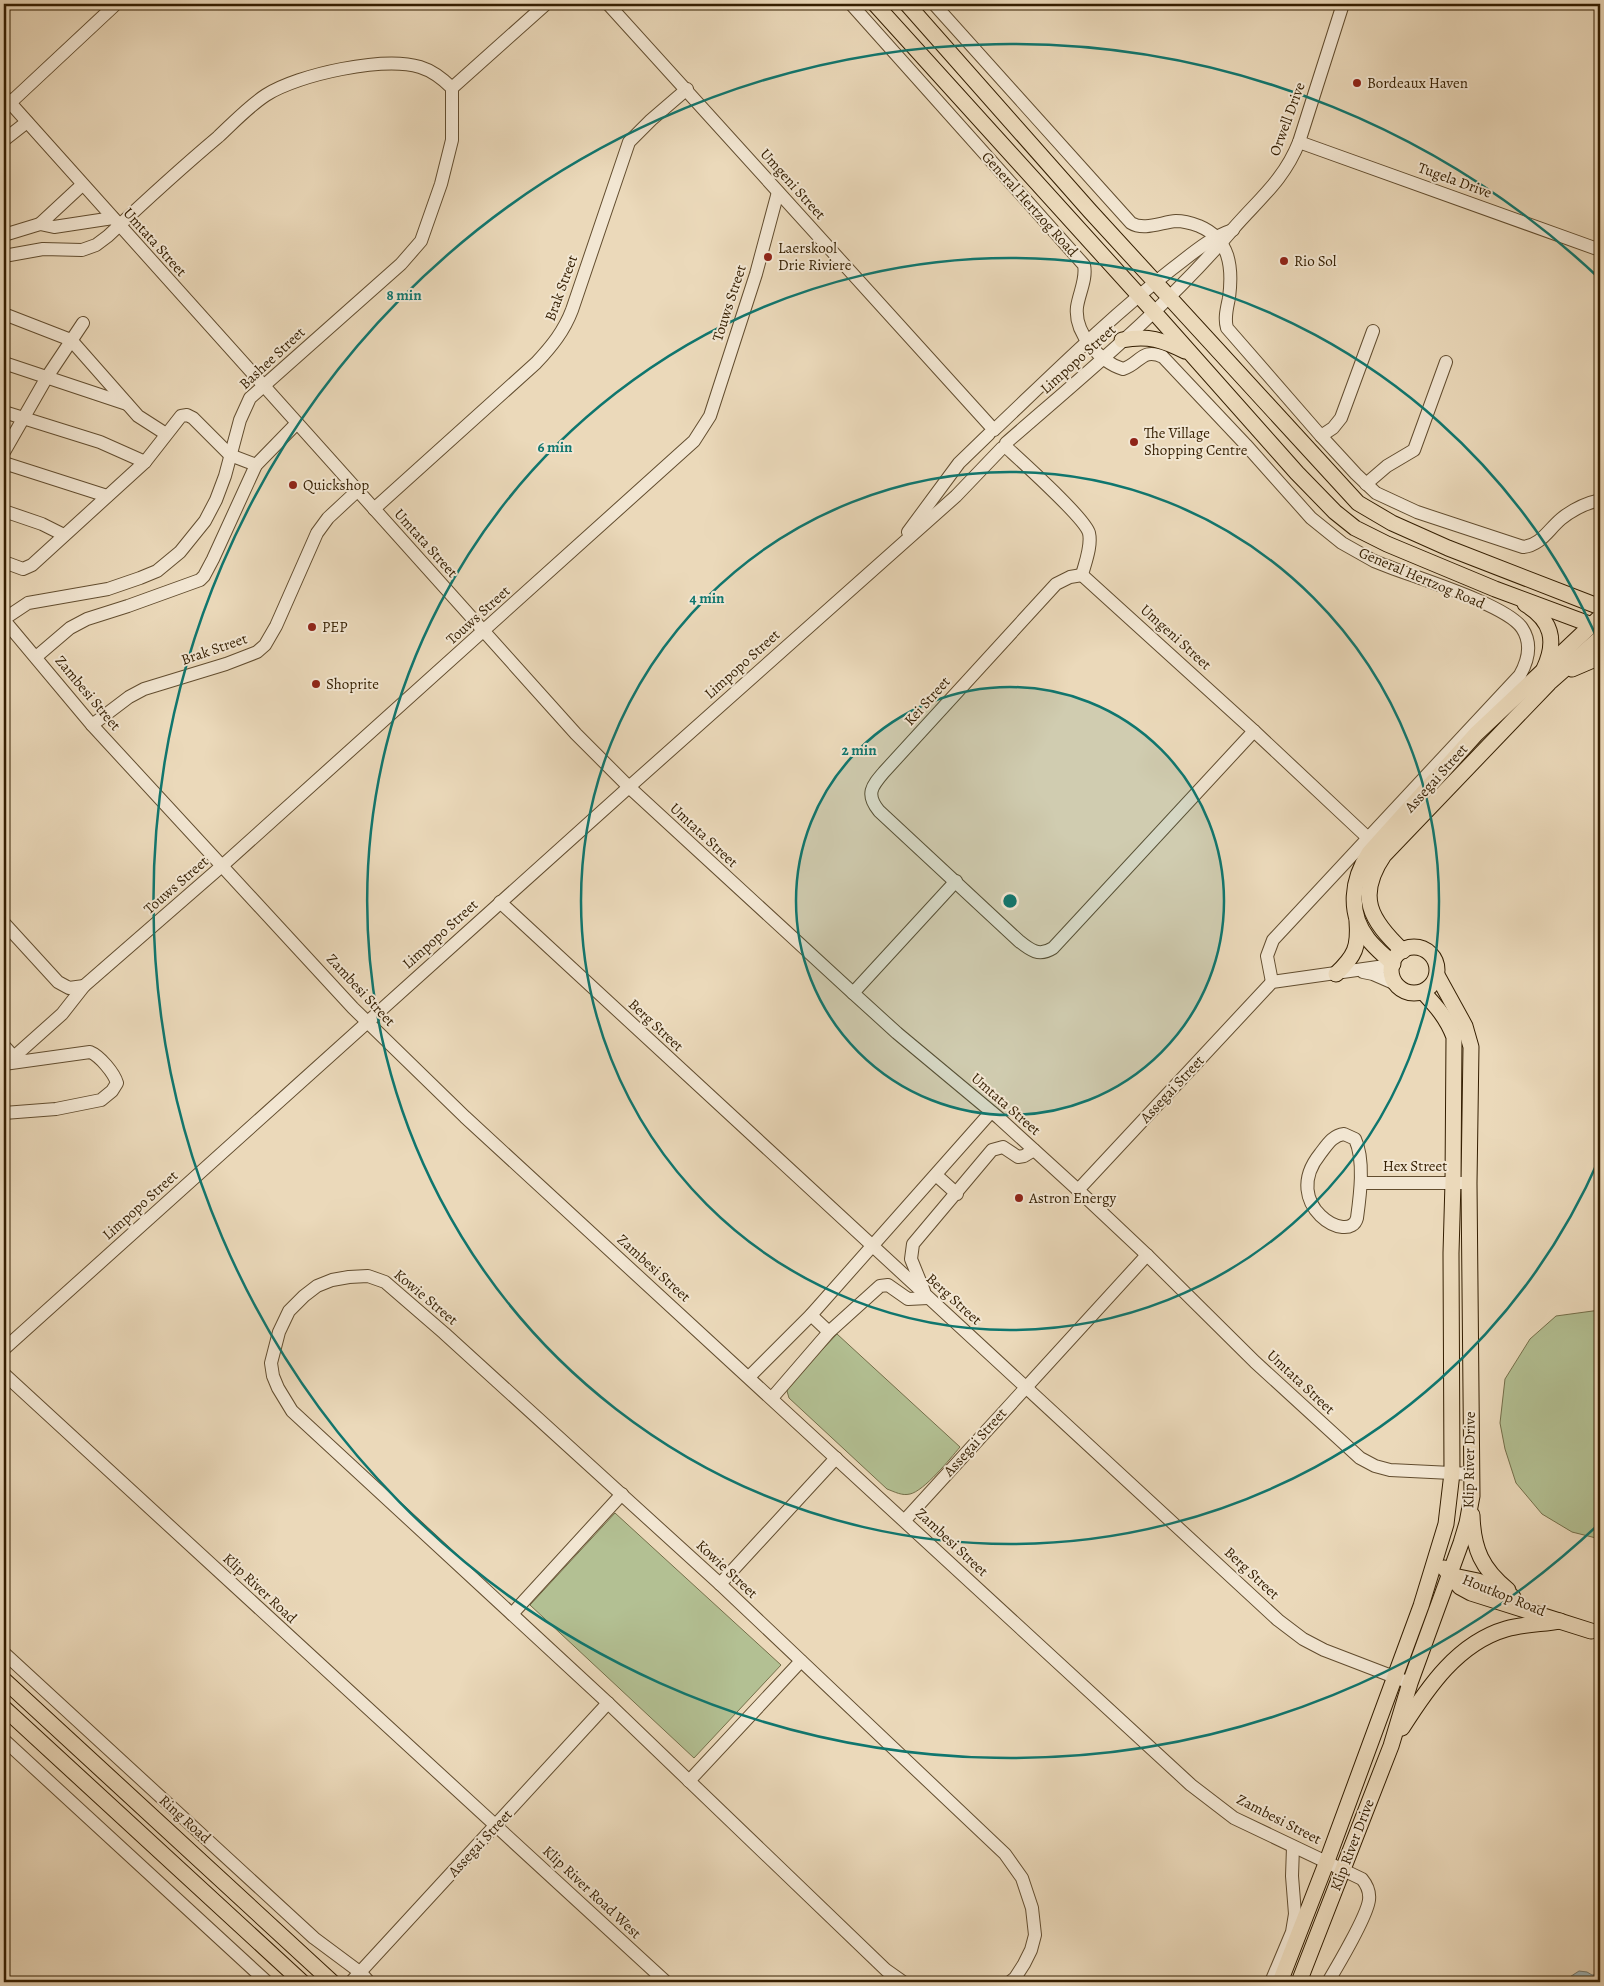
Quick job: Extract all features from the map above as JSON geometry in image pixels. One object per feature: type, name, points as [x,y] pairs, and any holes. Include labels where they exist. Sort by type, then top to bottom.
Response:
[{"type":"main road","name":"General Hertzog Road","points":[[875,4],[1324,502],[1348,522],[1373,538],[1507,593],[1597,623]]},
{"type":"main road","points":[[907,4],[1083,204],[1170,297],[1314,457],[1363,507],[1392,523],[1448,548],[1600,607]]},
{"type":"main road","points":[[1122,340],[1146,337],[1156,339],[1191,354]]},
{"type":"main road","points":[[1507,593],[1528,605],[1550,630],[1552,640],[1550,674],[1600,658]]},
{"type":"main road","name":"Assegai Street","points":[[1403,951],[1386,935],[1374,918],[1369,902],[1370,886],[1378,863],[1384,854],[1597,623]]},
{"type":"main road","name":"Assegai Street","points":[[1393,964],[1368,939],[1357,919],[1353,895],[1355,882],[1358,871],[1369,853],[1476,734],[1550,674],[1600,638]]},
{"type":"main road","points":[[1336,974],[1349,962],[1354,954],[1358,932],[1357,919]]},
{"type":"main road","name":"Klip River Drive","points":[[1299,1982],[1391,1746],[1410,1683],[1467,1523],[1472,1496],[1471,1047],[1466,1026],[1437,975],[1435,960],[1424,950],[1410,948],[1403,951]]},
{"type":"main road","points":[[1403,951],[1397,956],[1393,964],[1392,977],[1396,984],[1408,992],[1423,992],[1434,982],[1437,975]]},
{"type":"main road","name":"Klip River Drive","points":[[1280,1982],[1395,1678],[1421,1606],[1446,1524],[1452,1473],[1451,1253],[1454,1037],[1444,1016],[1423,992]]},
{"type":"main road","points":[[1472,1496],[1474,1534],[1479,1558],[1495,1580],[1520,1600]]},
{"type":"main road","points":[[1421,1606],[1436,1582],[1449,1575],[1441,1564],[1440,1546]]},
{"type":"main road","name":"Houtkop Road","points":[[1449,1575],[1460,1587],[1471,1592],[1596,1633]]},
{"type":"main road","name":"Houtkop Road","points":[[1449,1575],[1478,1581],[1596,1633]]},
{"type":"main road","points":[[1439,1605],[1451,1594],[1471,1592]]},
{"type":"main road","points":[[1391,1746],[1438,1677],[1453,1660],[1468,1648],[1489,1635],[1507,1629],[1560,1622]]},
{"type":"main road","name":"Ring Road","points":[[5,1684],[332,1982]]},
{"type":"main road","points":[[4,1708],[302,1982]]},
{"type":"street","points":[[7,100],[116,4]]},
{"type":"street","points":[[4,256],[30,250],[57,249],[71,251],[88,248],[108,236],[116,222],[264,96],[301,79],[353,67],[402,64],[428,70],[452,88],[546,4]]},
{"type":"street","name":"Umgeni Street","points":[[608,4],[687,89],[991,432],[1001,430],[1006,434],[1004,446]]},
{"type":"street","name":"General Hertzog Road","points":[[850,4],[1084,265],[1084,276],[1077,313],[1078,322],[1088,342],[1103,358],[1123,370],[1133,365],[1146,354],[1163,357],[1246,445],[1305,512],[1334,538],[1358,553],[1393,569],[1482,602],[1512,617],[1521,627],[1527,638],[1529,650],[1527,663],[1520,675],[1367,836],[1273,940],[1267,956],[1272,982]]},
{"type":"street","points":[[934,4],[1131,223],[1139,227],[1182,221],[1200,227],[1219,240],[1228,258],[1230,278],[1225,320],[1227,328],[1320,436],[1366,484],[1381,496],[1416,512],[1512,545],[1523,547],[1536,544],[1562,518],[1577,508],[1600,500]]},
{"type":"street","name":"Orwell Drive","points":[[1156,282],[1232,230],[1279,179],[1291,161],[1298,142],[1343,4]]},
{"type":"street","name":"Bashee Street","points":[[4,619],[28,603],[108,589],[157,571],[180,552],[205,521],[219,492],[244,410],[250,398],[401,264],[421,241],[441,184],[452,140],[452,88]]},
{"type":"street","name":"Brak Street","points":[[374,510],[536,363],[556,341],[572,310],[629,142],[687,89]]},
{"type":"street","name":"Umtata Street","points":[[7,100],[82,186],[264,385],[576,734],[629,787],[852,993],[991,1112],[1078,1190],[1255,1362],[1360,1458],[1375,1466],[1390,1470],[1472,1474]]},
{"type":"street","points":[[4,140],[27,122]]},
{"type":"street","name":"Tugela Drive","points":[[1298,142],[1600,250]]},
{"type":"street","points":[[4,235],[40,224],[82,186]]},
{"type":"street","name":"Touws Street","points":[[7,1062],[62,1014],[84,986],[223,865],[685,450],[710,416],[758,265],[778,192]]},
{"type":"street","points":[[40,224],[54,227],[116,222]]},
{"type":"street","points":[[54,227],[57,249]]},
{"type":"street","name":"Orwell Drive","points":[[1170,297],[1219,240]]},
{"type":"street","name":"Limpopo Street","points":[[900,545],[959,462],[1088,342],[1156,282]]},
{"type":"street","name":"Limpopo Street","points":[[4,1349],[500,902],[956,496],[1004,446],[1170,297]]},
{"type":"street","points":[[4,314],[71,340],[138,416],[166,434]]},
{"type":"street","points":[[4,452],[47,377],[83,323]]},
{"type":"street","points":[[1320,436],[1333,428],[1341,418],[1373,331]]},
{"type":"street","points":[[1366,484],[1387,466],[1414,450],[1446,362]]},
{"type":"street","points":[[4,363],[129,405]]},
{"type":"street","points":[[4,412],[100,442],[145,462]]},
{"type":"street","points":[[4,562],[17,568],[27,568],[145,462],[181,416],[187,415],[193,418],[230,455],[256,465]]},
{"type":"street","points":[[36,657],[76,624],[190,584],[204,576],[256,465],[297,423]]},
{"type":"street","points":[[1004,446],[1077,516],[1088,530],[1089,540],[1082,575]]},
{"type":"street","points":[[4,462],[107,496]]},
{"type":"street","name":"Brak Street","points":[[92,725],[129,697],[144,689],[226,664],[253,654],[262,648],[276,626],[317,533],[328,518],[357,490]]},
{"type":"street","points":[[4,511],[42,524],[64,535]]},
{"type":"street","points":[[157,571],[168,592]]},
{"type":"street","name":"Umgeni Street","points":[[1082,575],[1367,836]]},
{"type":"street","name":"Kei Street","points":[[1082,575],[1070,577],[1056,584],[884,772],[872,788],[872,801],[879,811],[1029,949],[1039,952],[1048,951],[1060,942],[1254,731]]},
{"type":"street","name":"Zambesi Street","points":[[4,619],[92,725],[368,1022],[458,1110],[1191,1785],[1234,1818],[1362,1879],[1367,1885],[1369,1902],[1364,1916],[1328,1982]]},
{"type":"street","points":[[852,993],[956,881]]},
{"type":"street","name":"Berg Street","points":[[500,902],[1278,1620],[1303,1639],[1324,1650],[1410,1683]]},
{"type":"street","points":[[4,923],[58,982],[69,988],[84,986]]},
{"type":"street","points":[[1272,982],[1336,974],[1393,964]]},
{"type":"street","points":[[1353,970],[1373,974],[1396,984]]},
{"type":"street","name":"Assegai Street","points":[[1078,1190],[1272,982]]},
{"type":"street","points":[[4,1046],[7,1062],[87,1052],[96,1055],[117,1081],[112,1091],[101,1100],[56,1108],[4,1113]]},
{"type":"street","points":[[750,1377],[811,1315],[991,1112]]},
{"type":"street","name":"Hex Street","points":[[1338,1135],[1350,1136],[1355,1139],[1358,1145],[1361,1183],[1356,1223],[1352,1226],[1333,1224],[1325,1220],[1313,1209],[1307,1185],[1309,1174],[1316,1158],[1338,1135]]},
{"type":"street","points":[[772,1398],[829,1332],[882,1284],[890,1286],[908,1299],[927,1296],[911,1259],[911,1247],[992,1150],[1003,1148],[1018,1157],[1034,1150]]},
{"type":"street","points":[[936,1175],[957,1194]]},
{"type":"street","name":"Hex Street","points":[[1361,1183],[1470,1183]]},
{"type":"street","name":"Assegai Street","points":[[905,1520],[1147,1255]]},
{"type":"street","name":"Kowie Street","points":[[903,1982],[879,1963],[608,1703],[288,1406],[275,1382],[271,1363],[279,1332],[297,1302],[324,1282],[341,1278],[368,1276],[385,1282],[444,1333],[720,1584],[1005,1854],[1022,1878],[1032,1908],[1035,1935],[1031,1950],[1024,1964],[1010,1982]]},
{"type":"street","points":[[811,1315],[829,1332]]},
{"type":"street","name":"Klip River Road","points":[[4,1374],[496,1826]]},
{"type":"street","points":[[720,1584],[836,1458]]},
{"type":"street","points":[[512,1614],[622,1494]]},
{"type":"street","name":"Ring Road","points":[[4,1653],[360,1979]]},
{"type":"street","points":[[689,1781],[801,1661]]},
{"type":"street","points":[[5,1684],[20,1668]]},
{"type":"street","name":"Assegai Street","points":[[360,1979],[608,1703]]},
{"type":"street","points":[[4,1740],[267,1982]]},
{"type":"street","name":"Klip River Road West","points":[[496,1826],[666,1982]]},
{"type":"street","points":[[1271,1982],[1292,1932],[1295,1914],[1292,1876],[1293,1847]]},
{"type":"green space","points":[[1600,1310],[1600,1539],[1572,1532],[1542,1514],[1516,1483],[1505,1449],[1500,1423],[1505,1379],[1530,1339],[1556,1316]]},
{"type":"green space","points":[[837,1334],[960,1447],[936,1474],[916,1492],[904,1494],[887,1489],[789,1398],[787,1391],[789,1385]]},
{"type":"green space","points":[[615,1513],[781,1665],[694,1758],[530,1605]]},
{"type":"water","points":[[1579,1971],[1592,1975],[1600,1974],[1600,1982],[1562,1982]]},
{"type":"place","name":"Bordeaux Haven","points":[[1357,83]]},
{"type":"place","name":"Laerskool Drie Riviere","points":[[768,257]]},
{"type":"place","name":"Rio Sol","points":[[1284,261]]},
{"type":"place","name":"The Village Shopping Centre","points":[[1134,442]]},
{"type":"place","name":"Quickshop","points":[[293,485]]},
{"type":"place","name":"PEP","points":[[312,627]]},
{"type":"place","name":"Shoprite","points":[[316,684]]},
{"type":"place","name":"Astron Energy","points":[[1019,1198]]}]
